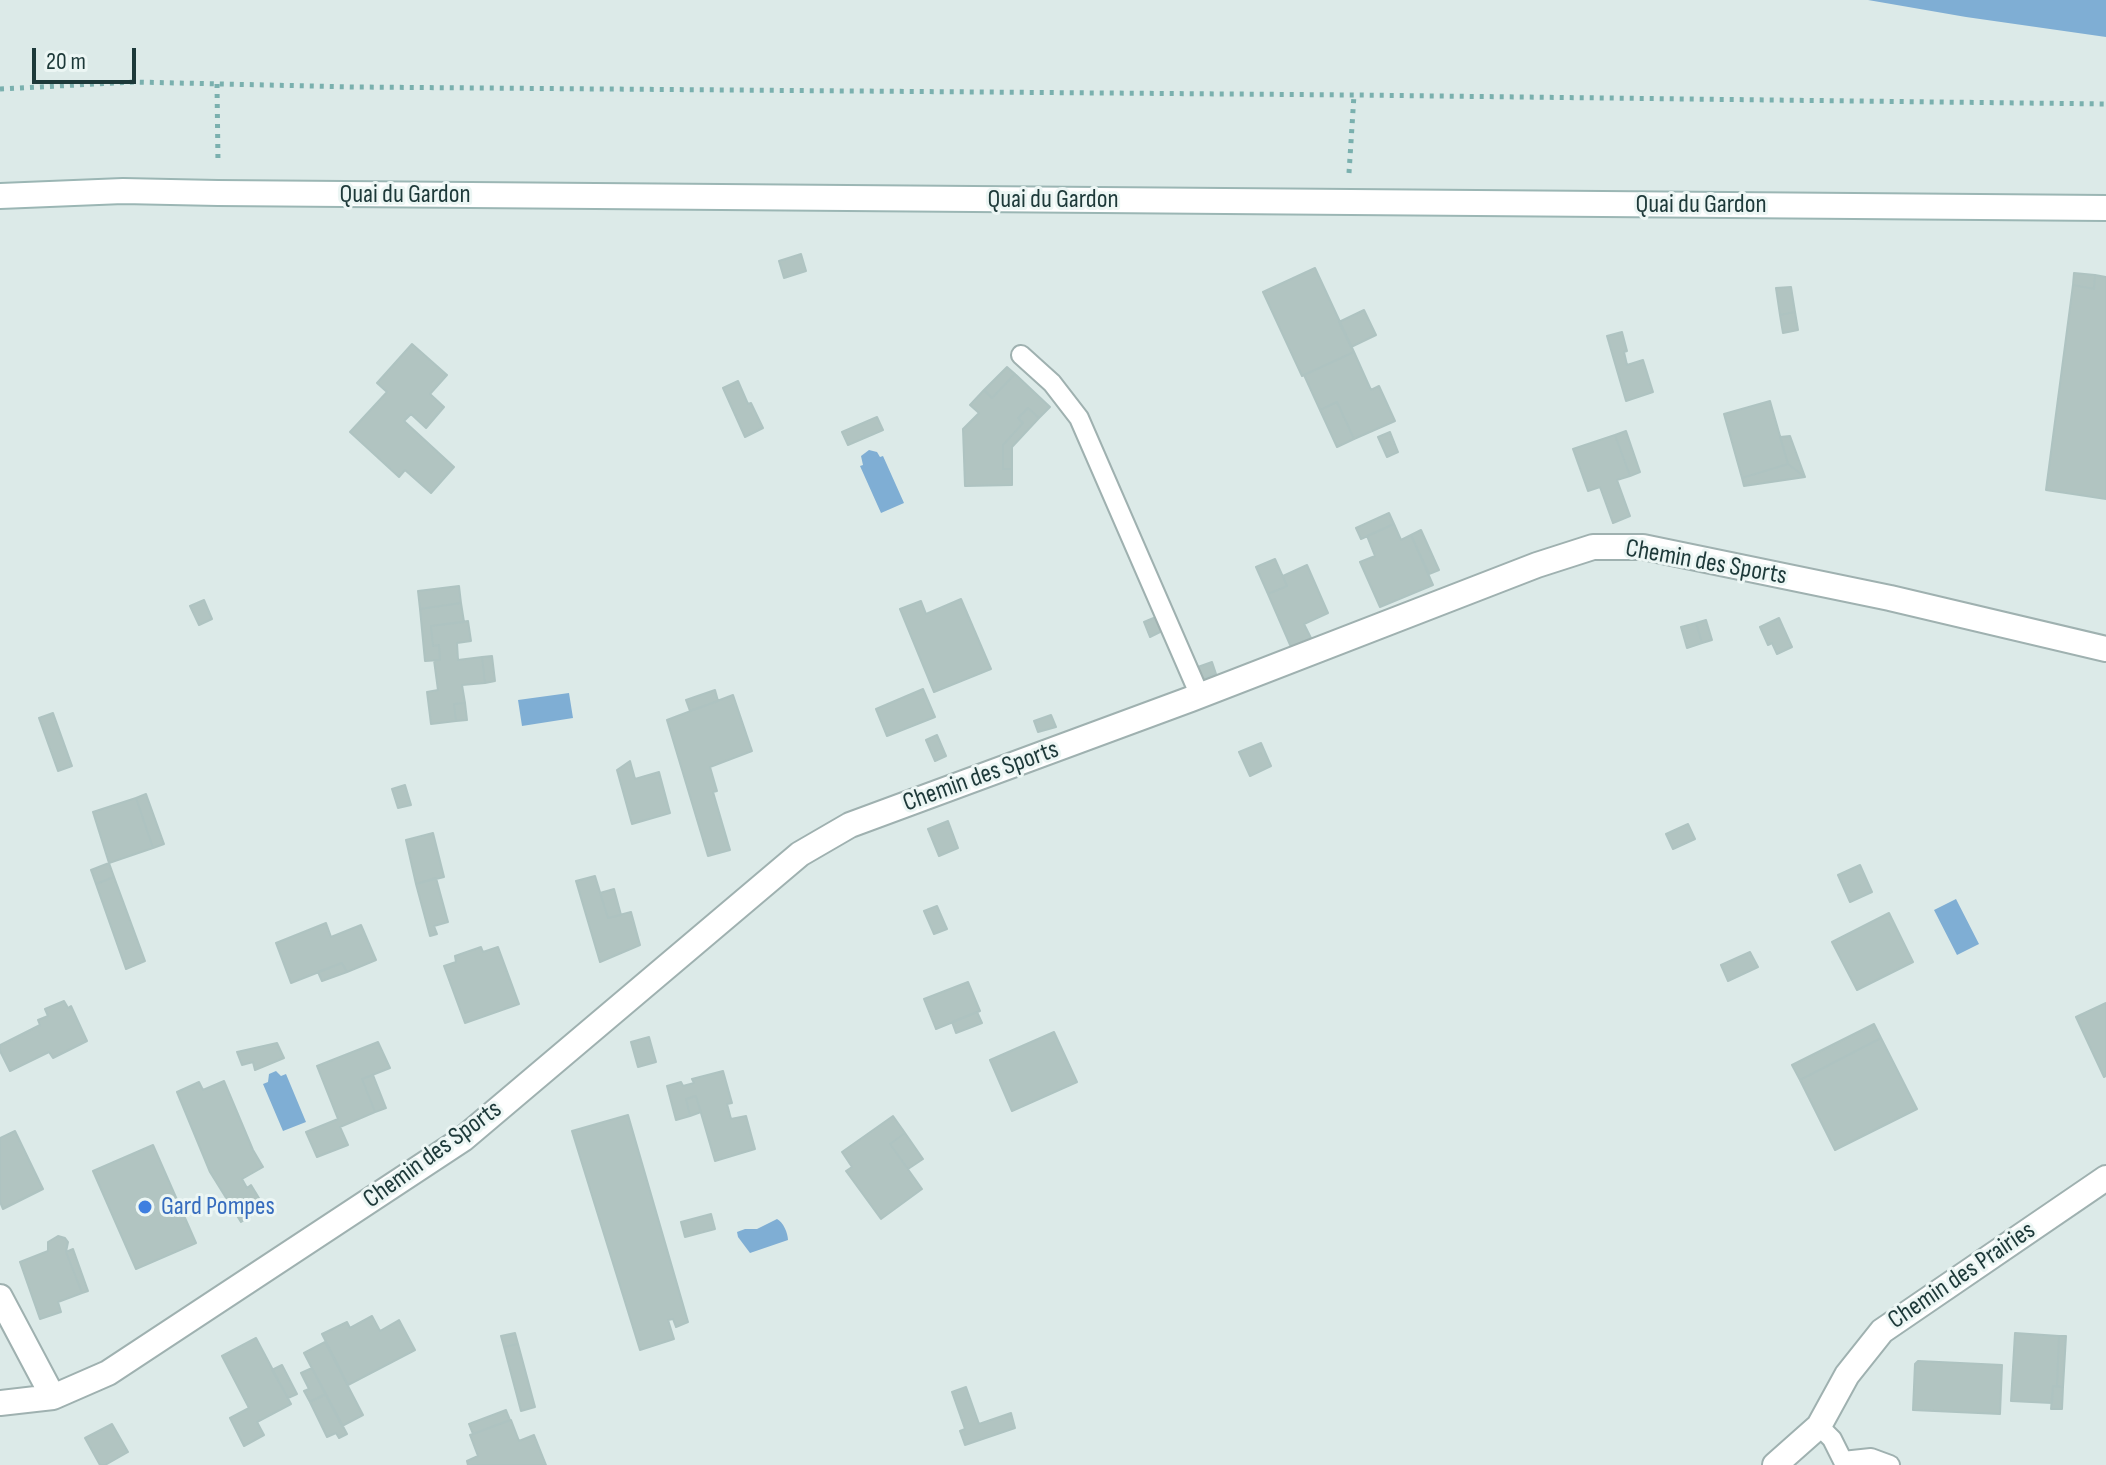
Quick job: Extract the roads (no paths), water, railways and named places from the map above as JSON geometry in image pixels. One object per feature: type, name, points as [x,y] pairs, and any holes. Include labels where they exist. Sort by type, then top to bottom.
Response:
[{"type":"street","name":"Quai du Gardon","points":[[0,196],[123,191],[2106,208]]},
{"type":"street","name":"Chemin des Sports","points":[[0,1403],[53,1397],[108,1373],[463,1139],[800,854],[850,825],[1200,696],[1537,565],[1593,547],[1643,547],[1890,598],[2106,649]]},
{"type":"street","name":"Chemin des Prairies","points":[[1775,1465],[1819,1426],[1847,1375],[1882,1331],[2106,1178]]},
{"type":"street","points":[[0,1297],[53,1397]]},
{"type":"lane","points":[[1021,355],[1052,383],[1079,418],[1200,696]]},
{"type":"lane","points":[[1819,1426],[1832,1439],[1840,1463],[1871,1458],[1890,1465]]},
{"type":"water","points":[[1868,0],[2106,0],[2106,37],[1966,17]]},
{"type":"water","points":[[869,450],[883,456],[904,503],[881,513],[860,466],[863,465],[861,456]]},
{"type":"water","points":[[569,693],[573,718],[522,726],[518,700]]},
{"type":"water","points":[[1956,899],[1979,944],[1957,955],[1934,910]]},
{"type":"water","points":[[276,1071],[281,1076],[286,1074],[306,1122],[283,1131],[263,1084],[268,1082],[269,1074]]},
{"type":"water","points":[[777,1219],[785,1228],[788,1240],[750,1253],[737,1232],[757,1229]]},
{"type":"place","name":"Gard Pompes","points":[[145,1207]]}]
